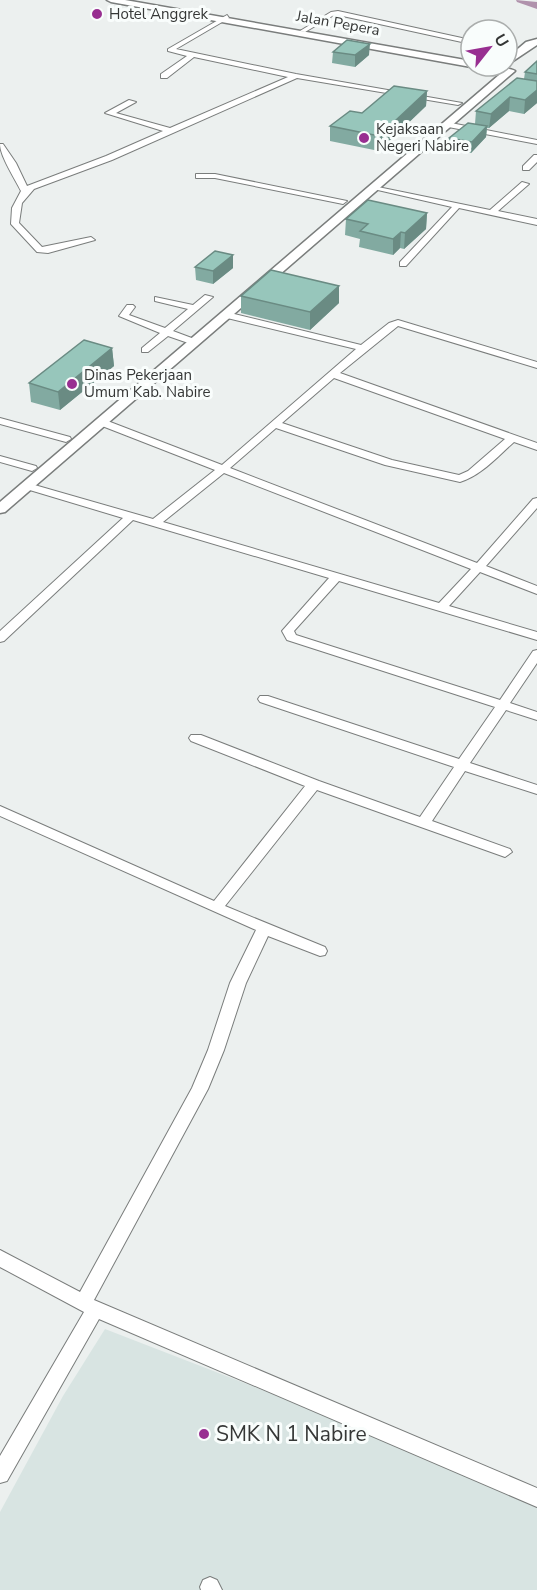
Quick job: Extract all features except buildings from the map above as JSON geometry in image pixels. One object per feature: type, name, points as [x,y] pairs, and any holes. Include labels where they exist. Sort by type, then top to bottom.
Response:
[{"type":"main road","name":"Jalan Pepera","points":[[111,0],[459,60]]},
{"type":"main road","name":"Jalan Pepera","points":[[130,0],[354,41]]},
{"type":"main road","points":[[519,52],[537,43]]},
{"type":"main road","points":[[519,57],[537,43]]},
{"type":"main road","points":[[0,495],[188,340],[330,218],[373,188],[458,103],[478,78]]},
{"type":"main road","points":[[0,509],[101,422],[188,340],[226,315],[330,218],[343,201],[446,124],[495,78]]},
{"type":"street","points":[[303,31],[333,13],[338,13],[459,39]]},
{"type":"street","points":[[225,19],[170,50],[296,76],[458,103]]},
{"type":"street","points":[[164,76],[191,56]]},
{"type":"street","points":[[91,240],[45,251],[40,250],[16,226],[14,221],[15,211],[25,191],[110,158],[296,76]]},
{"type":"street","points":[[132,102],[109,114],[170,131]]},
{"type":"street","points":[[446,124],[537,142]]},
{"type":"street","points":[[0,146],[12,163],[25,191]]},
{"type":"street","points":[[526,168],[537,157]]},
{"type":"street","points":[[199,176],[215,176],[343,201]]},
{"type":"street","points":[[491,213],[525,184]]},
{"type":"street","points":[[373,188],[537,222]]},
{"type":"street","points":[[403,264],[457,206]]},
{"type":"street","points":[[145,350],[208,297]]},
{"type":"street","points":[[158,299],[195,308]]},
{"type":"street","points":[[130,307],[124,316],[188,340]]},
{"type":"street","points":[[226,315],[363,348]]},
{"type":"street","points":[[156,522],[223,469],[392,325],[398,323],[537,365]]},
{"type":"street","points":[[332,374],[537,447]]},
{"type":"street","points":[[0,421],[66,439]]},
{"type":"street","points":[[101,422],[537,590]]},
{"type":"street","points":[[274,424],[389,463],[460,478],[472,473],[513,438]]},
{"type":"street","points":[[0,459],[32,468]]},
{"type":"street","points":[[27,486],[156,522],[537,636]]},
{"type":"street","points":[[441,607],[537,501]]},
{"type":"street","points":[[0,638],[132,515]]},
{"type":"street","points":[[337,576],[288,631],[289,635],[537,716]]},
{"type":"street","points":[[423,823],[537,654]]},
{"type":"street","points":[[264,699],[537,790]]},
{"type":"street","points":[[196,738],[314,784],[505,852]]},
{"type":"street","points":[[216,908],[314,784]]},
{"type":"street","points":[[0,811],[216,908],[320,951]]},
{"type":"street","points":[[0,1474],[200,1089],[216,1050],[238,983],[264,929]]},
{"type":"street","points":[[0,1258],[89,1306],[537,1498]]},
{"type":"shaded area","name":"SMK N 1 Nabire","points":[[105,1329],[275,1395],[537,1506],[537,1590],[0,1590],[0,1512],[63,1396]]},
{"type":"waterway","points":[[521,0],[537,6]]},
{"type":"place","name":"Hotel Anggrek","points":[[97,14]]},
{"type":"place","name":"Kejaksaan Negeri Nabire","points":[[364,138]]},
{"type":"place","name":"Dinas Pekerjaan Umum Kab. Nabire","points":[[72,384]]},
{"type":"place","name":"SMK N 1 Nabire","points":[[204,1434]]}]
